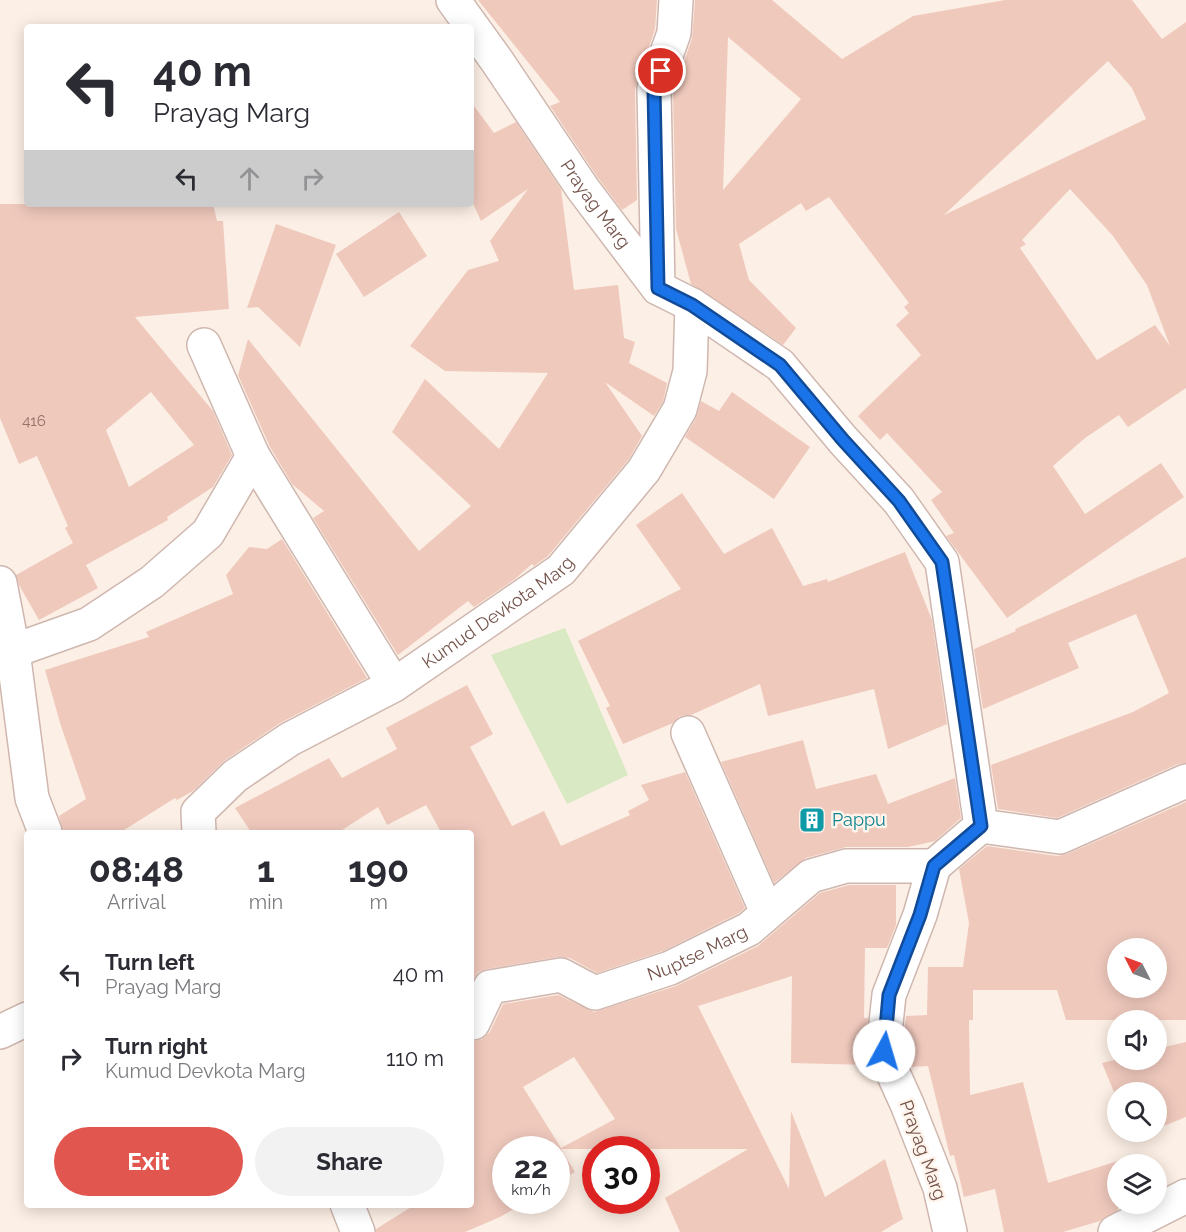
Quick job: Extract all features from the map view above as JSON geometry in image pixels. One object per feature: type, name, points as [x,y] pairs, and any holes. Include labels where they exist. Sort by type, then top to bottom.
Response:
[{"type":"street","name":"Prayag Marg","points":[[453,0],[470,24]]},
{"type":"street","points":[[658,288],[654,89],[674,33],[676,0]]},
{"type":"street","name":"Prayag Marg","points":[[474,29],[583,189],[658,288],[692,305],[780,365],[843,440],[899,501],[942,562],[981,826]]},
{"type":"street","name":"Kumud Devkota Marg","points":[[199,830],[198,812],[235,776],[290,740],[394,685],[561,570],[644,470],[680,409],[690,371],[692,305]]},
{"type":"street","points":[[204,345],[253,456],[394,685]]},
{"type":"street","points":[[13,651],[89,624],[152,582],[208,533],[253,456]]},
{"type":"street","points":[[0,583],[13,651],[32,798],[44,830]]},
{"type":"street","points":[[688,733],[767,912]]},
{"type":"street","points":[[934,866],[981,826],[1060,837],[1186,781]]},
{"type":"street","name":"Nuptse Marg","points":[[474,1021],[489,987],[561,975],[594,993],[670,968],[749,929],[811,876],[846,866],[934,866]]},
{"type":"street","name":"Prayag Marg","points":[[934,866],[920,915],[889,995],[884,1051],[940,1188],[950,1232]]},
{"type":"street","points":[[0,1032],[24,1020]]},
{"type":"street","points":[[1115,1232],[1186,1196]]},
{"type":"street","points":[[349,1208],[358,1232]]},
{"type":"green space","points":[[565,628],[628,775],[567,804],[491,655]]},
{"type":"building","points":[[478,0],[657,0],[655,29],[635,89],[637,200],[622,210],[550,106],[560,102]]},
{"type":"building","points":[[695,0],[772,0],[842,59],[913,16],[1005,0],[1132,0],[1162,39],[1186,22],[1186,388],[1128,427],[1119,415],[1085,438],[1053,466],[1085,514],[1161,463],[1184,497],[1007,618],[946,536],[954,533],[931,500],[942,492],[887,433],[880,440],[858,416],[921,355],[896,325],[909,313],[904,307],[909,303],[829,197],[806,211],[801,203],[739,244],[749,280],[796,328],[783,345],[691,284],[676,229],[673,92],[692,39]],"holes":[[[728,37],[801,99],[723,190]],[[1108,61],[1132,88],[1146,119],[944,215]],[[1070,189],[1113,236],[1147,285],[1170,346],[1155,325],[1097,360],[1020,248],[1026,244],[1022,240]]]},
{"type":"building","points":[[474,106],[494,133],[516,122],[561,189],[574,290],[618,285],[624,338],[635,342],[629,363],[667,383],[663,402],[654,416],[605,382],[642,436],[629,459],[548,556],[534,566],[532,564],[515,579],[474,607],[468,601],[398,655],[313,518],[324,511],[292,484],[270,447],[238,375],[248,339],[419,551],[471,506],[392,432],[425,379],[499,449],[548,373],[445,371],[410,346],[468,270],[499,261],[490,241],[528,189],[481,221],[474,206]]},
{"type":"building","points":[[0,204],[24,204],[24,207],[214,207],[217,221],[223,221],[229,309],[135,317],[213,411],[232,455],[213,487],[167,517],[168,520],[86,565],[98,588],[39,620],[19,585],[16,575],[73,543],[65,528],[68,526],[37,456],[19,464],[0,418]],"holes":[[[151,392],[194,445],[129,487],[106,430]]]},
{"type":"building","points":[[399,212],[427,256],[364,297],[336,254]]},
{"type":"building","points":[[276,224],[336,245],[300,347],[258,307],[247,308]]},
{"type":"building","points":[[732,392],[810,447],[774,499],[685,437],[696,418],[701,401],[719,411]]},
{"type":"building","points":[[682,493],[724,554],[772,528],[803,586],[827,579],[828,582],[905,552],[932,620],[947,724],[888,749],[874,689],[768,716],[760,684],[691,715],[680,716],[673,723],[623,744],[606,708],[610,706],[578,641],[681,589],[636,525]]},
{"type":"building","points":[[282,539],[367,678],[280,723],[224,761],[193,791],[177,800],[175,798],[124,830],[62,830],[59,816],[86,799],[45,670],[149,637],[146,632],[233,594],[226,575],[249,547],[267,549]]},
{"type":"building","points":[[1186,557],[1186,763],[1178,764],[1057,818],[998,809],[991,765],[1133,712],[1169,693],[1136,614],[1068,643],[1079,668],[983,709],[974,649],[1016,631],[1015,629]]},
{"type":"building","points":[[467,685],[493,734],[470,747],[512,826],[544,811],[561,846],[630,815],[628,811],[649,800],[641,785],[685,772],[745,908],[663,951],[597,973],[570,958],[558,957],[487,969],[478,972],[474,978],[474,830],[440,830],[426,805],[387,825],[378,807],[342,830],[250,830],[235,808],[329,758],[342,778],[397,749],[386,728]]},
{"type":"building","points":[[803,740],[816,789],[876,774],[888,804],[955,778],[961,818],[935,841],[908,847],[846,847],[806,858],[774,883],[721,762]]},
{"type":"building","points":[[1186,802],[1186,1020],[1167,1020],[1167,1010],[1107,1010],[1107,1020],[1066,1020],[1057,990],[973,990],[973,1020],[969,1020],[970,1095],[1023,1082],[1048,1183],[1107,1164],[1107,1214],[1111,1214],[1100,1221],[1063,1232],[1004,1232],[995,1189],[964,1197],[954,1155],[950,1156],[928,1066],[911,1067],[902,1048],[906,1016],[927,1015],[928,967],[963,967],[969,923],[959,869],[987,846],[1057,856],[1067,854]]},
{"type":"building","points":[[849,885],[896,885],[896,925],[887,948],[865,948],[864,1018],[868,1018],[864,1050],[869,1065],[791,1063],[792,976],[698,1006],[789,1189],[791,1111],[825,1197],[885,1159],[903,1219],[881,1232],[680,1232],[665,1198],[748,1149],[660,1149],[660,1136],[583,1136],[615,1119],[574,1057],[523,1087],[554,1136],[492,1136],[492,1214],[505,1214],[465,1232],[376,1232],[376,1229],[410,1208],[474,1208],[474,1041],[482,1039],[490,1032],[503,1004],[558,995],[594,1012],[676,986],[758,946],[820,893]]},
{"type":"building","points":[[1186,1042],[1186,1117],[1167,1125],[1167,1082],[1110,1082],[1102,1063],[1107,1062],[1107,1070],[1167,1070],[1167,1046]]},
{"type":"building","points":[[582,1137],[582,1149],[570,1149],[570,1143]]},
{"type":"building","points":[[570,1164],[575,1172],[570,1175]]},
{"type":"place","name":"Pappu","points":[[812,820]]},
{"type":"route","points":[[661,71],[654,89],[658,288],[692,305],[780,365],[843,440],[899,501],[942,562],[981,826],[934,866],[920,915],[889,995],[884,1051]]}]
